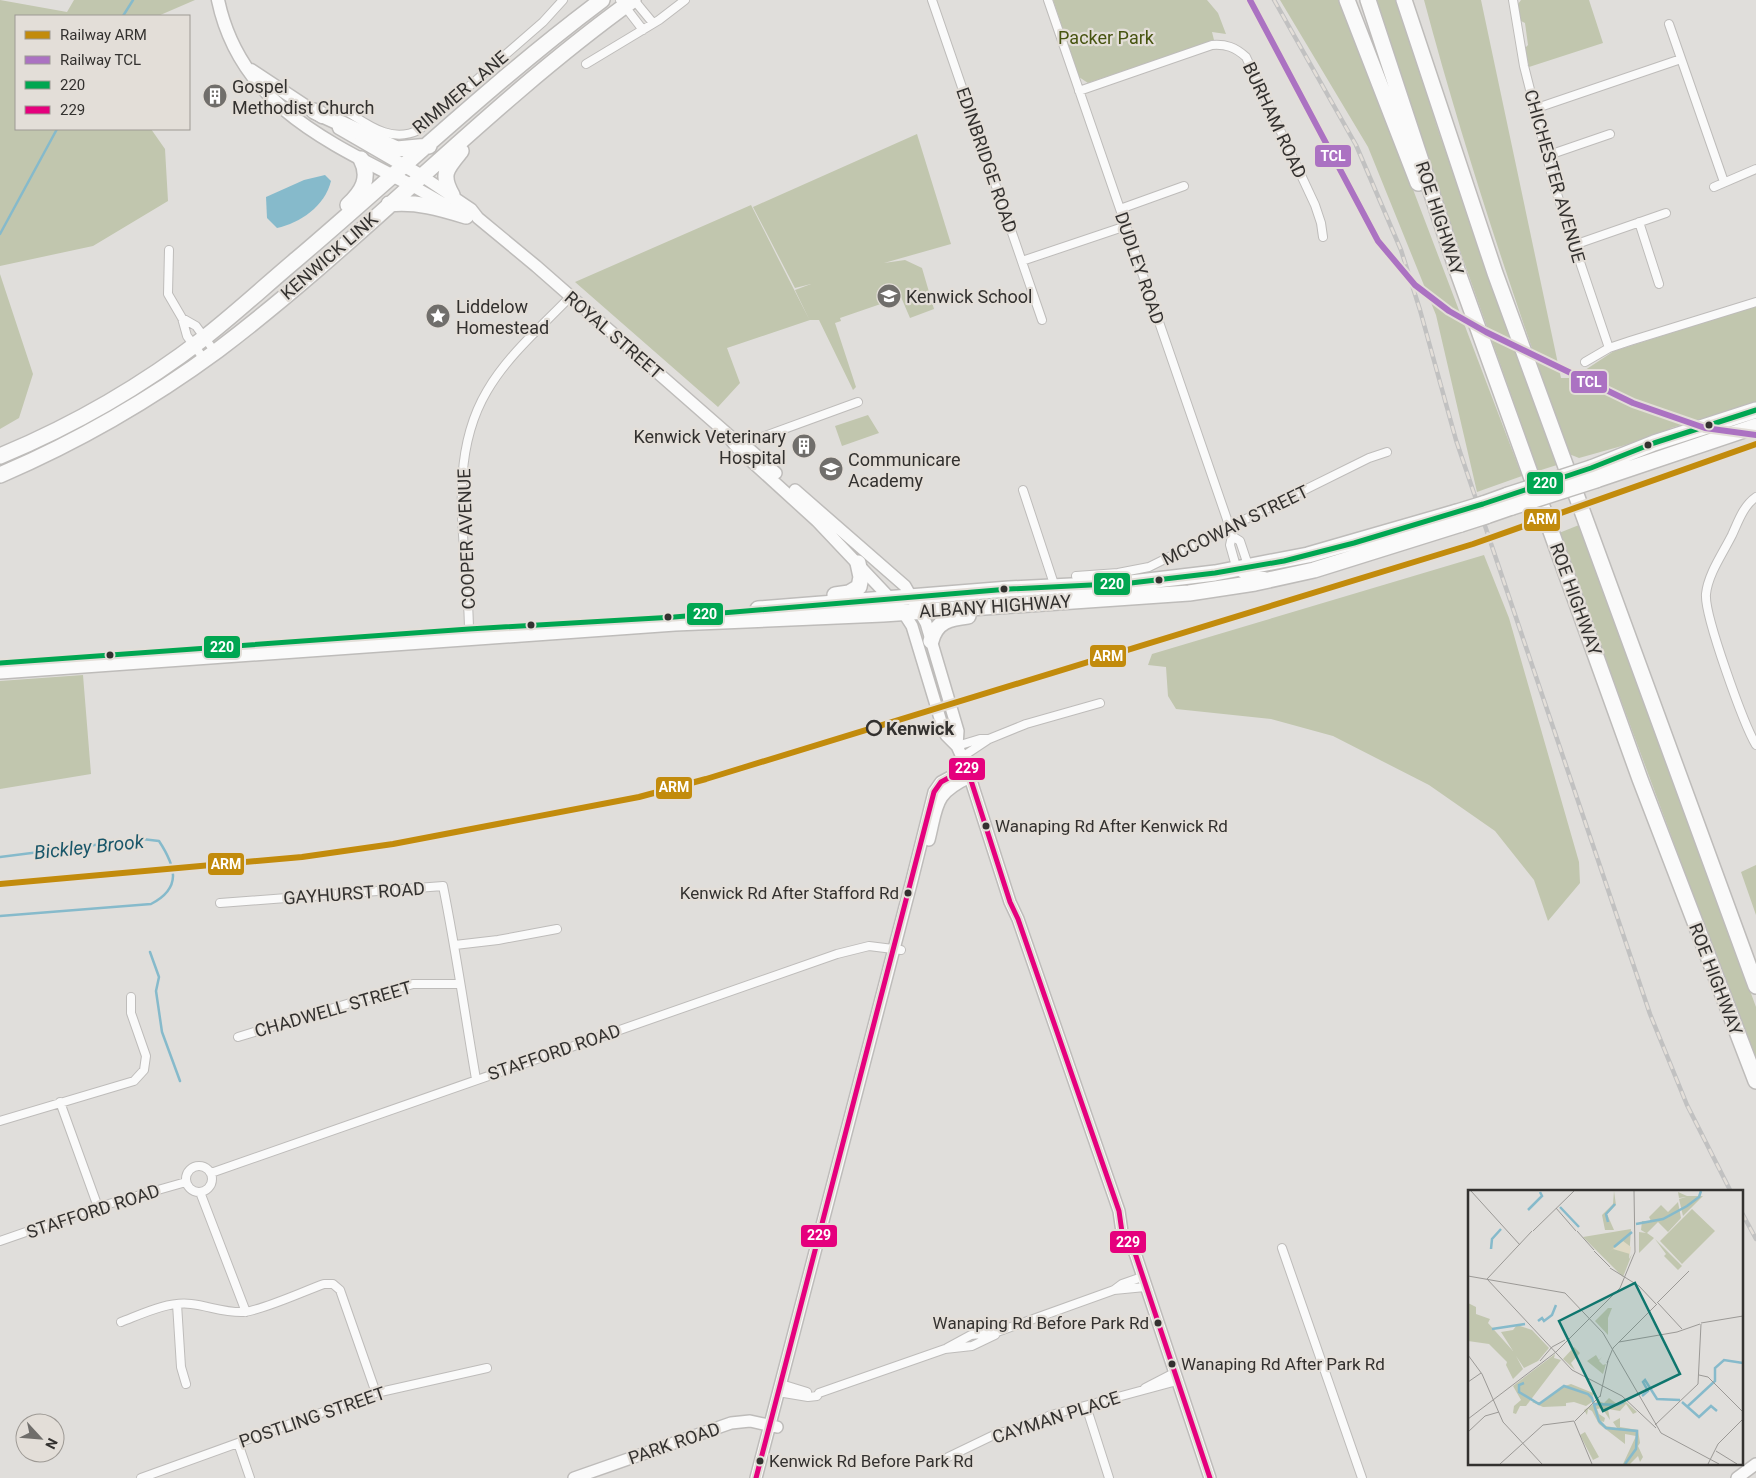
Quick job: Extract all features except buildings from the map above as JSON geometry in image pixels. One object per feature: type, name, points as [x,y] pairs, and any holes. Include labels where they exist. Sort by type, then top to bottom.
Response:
[{"type":"highway","name":"KENWICK LINK","points":[[2,455],[88,414],[199,341],[400,171],[554,36],[602,0]]},
{"type":"highway","points":[[1347,0],[1425,199],[1456,267]]},
{"type":"highway","name":"ROE HIGHWAY","points":[[1368,0],[1456,267],[1637,770],[1756,1081]]},
{"type":"highway","name":"ROE HIGHWAY","points":[[1404,0],[1495,272],[1756,986]]},
{"type":"highway","points":[[1416,0],[1433,87]]},
{"type":"highway","name":"KENWICK LINK","points":[[0,475],[98,428],[146,399],[209,355],[417,180],[504,102],[628,2]]},
{"type":"highway","points":[[452,195],[445,183],[444,176],[450,164],[460,151],[486,130],[504,102]]},
{"type":"highway","points":[[314,111],[397,149],[429,146]]},
{"type":"highway","points":[[295,260],[311,240],[360,192],[366,175],[361,159]]},
{"type":"highway","points":[[389,204],[402,203],[435,206],[472,217]]},
{"type":"highway","name":"ALBANY HIGHWAY","points":[[1594,474],[1654,442],[1756,410]]},
{"type":"highway","name":"ALBANY HIGHWAY","points":[[0,663],[469,633],[920,611],[1147,597],[1223,589],[1314,570],[1510,501],[1756,426]]},
{"type":"highway","name":"ALBANY HIGHWAY","points":[[0,671],[892,598],[1131,583],[1244,571],[1459,518]]},
{"type":"highway","points":[[770,608],[788,601],[852,592],[859,587],[861,580],[858,563]]},
{"type":"highway","points":[[931,641],[935,629],[946,620],[993,614],[1004,605]]},
{"type":"main road","name":"ROYAL STREET","points":[[218,0],[222,18],[253,79],[286,113],[361,159],[400,171]]},
{"type":"main road","name":"ROYAL STREET","points":[[247,67],[353,137],[400,171],[452,195],[471,209],[472,217]]},
{"type":"main road","name":"ROYAL STREET","points":[[417,180],[472,217],[570,297],[726,434],[739,450],[801,506],[892,598],[912,626],[928,684],[946,735],[957,746]]},
{"type":"main road","name":"ROYAL STREET","points":[[726,434],[743,444],[905,586],[920,611],[931,641],[958,731],[957,746]]},
{"type":"main road","points":[[928,684],[932,681],[938,666]]},
{"type":"main road","points":[[928,684],[945,689]]},
{"type":"main road","points":[[957,746],[969,773],[1010,902],[1018,919],[1119,1211],[1120,1225],[1132,1246],[1210,1478]]},
{"type":"main road","points":[[756,1478],[783,1389],[897,950],[940,797],[947,789],[969,773]]},
{"type":"main road","name":"PARK ROAD","points":[[574,1478],[731,1423],[750,1420],[773,1426]]},
{"type":"main road","points":[[763,1478],[773,1426]]},
{"type":"main road","points":[[1737,1478],[1756,1464]]},
{"type":"street","name":"RIMMER LANE","points":[[343,109],[380,131],[389,134],[408,135],[418,130],[543,22],[563,0]]},
{"type":"street","points":[[586,64],[653,24],[685,0]]},
{"type":"street","name":"EDINBRIDGE ROAD","points":[[932,0],[1042,320]]},
{"type":"street","name":"DUDLEY ROAD","points":[[1048,0],[1231,532],[1230,545],[1244,571]]},
{"type":"street","name":"CHICHESTER AVENUE","points":[[1513,0],[1534,109],[1546,156],[1609,348]]},
{"type":"street","points":[[628,2],[653,24]]},
{"type":"street","points":[[628,2],[643,30]]},
{"type":"street","points":[[1669,24],[1724,182]]},
{"type":"street","name":"BURHAM ROAD","points":[[1079,91],[1212,45],[1222,44],[1239,51],[1246,57],[1315,205],[1323,237]]},
{"type":"street","points":[[1534,109],[1681,59]]},
{"type":"street","points":[[1546,156],[1610,134]]},
{"type":"street","points":[[1714,188],[1724,182],[1756,170]]},
{"type":"street","points":[[1120,209],[1184,186]]},
{"type":"street","points":[[1574,245],[1666,212]]},
{"type":"street","points":[[1639,222],[1659,284]]},
{"type":"street","points":[[1022,261],[1126,226]]},
{"type":"street","points":[[169,250],[168,294],[182,318],[187,336],[199,341],[209,355]]},
{"type":"street","name":"COOPER AVENUE","points":[[469,633],[462,491],[464,449],[478,406],[488,389],[511,358],[570,297]]},
{"type":"street","points":[[1584,362],[1609,348],[1756,302]]},
{"type":"street","points":[[182,318],[196,326],[199,341],[209,355]]},
{"type":"street","points":[[743,444],[858,402]]},
{"type":"street","name":"MCCOWAN STREET","points":[[1076,576],[1118,573],[1149,567],[1231,532],[1369,458],[1387,452]]},
{"type":"street","points":[[1023,490],[1055,587]]},
{"type":"street","points":[[1756,497],[1745,508],[1709,582],[1706,599],[1708,612],[1737,699],[1756,745]]},
{"type":"street","name":"DUDLEY ROAD","points":[[1231,532],[1240,541],[1244,571]]},
{"type":"street","points":[[1223,589],[1244,571],[1281,578]]},
{"type":"street","points":[[962,757],[989,739],[1026,724],[1100,704]]},
{"type":"street","points":[[957,746],[980,738],[989,739]]},
{"type":"street","name":"GAYHURST ROAD","points":[[220,902],[443,886],[455,945],[459,984],[476,1079]]},
{"type":"street","points":[[455,945],[498,940],[557,929]]},
{"type":"street","name":"STAFFORD ROAD","points":[[0,1241],[98,1207],[186,1182],[189,1170],[197,1166],[206,1168],[211,1173],[851,949],[877,945],[897,950]]},
{"type":"street","name":"CHADWELL STREET","points":[[238,1037],[413,984],[459,984]]},
{"type":"street","points":[[0,1121],[6,1121],[60,1102],[134,1081],[144,1070],[146,1056],[131,1013],[131,997]]},
{"type":"street","points":[[60,1102],[98,1207]]},
{"type":"street","points":[[200,1192],[210,1185],[211,1173]]},
{"type":"street","points":[[186,1182],[191,1189],[200,1192]]},
{"type":"street","points":[[200,1192],[246,1312]]},
{"type":"street","points":[[1282,1248],[1362,1478]]},
{"type":"street","points":[[783,1389],[819,1393],[945,1349],[970,1335],[997,1332],[1114,1290],[1122,1284],[1143,1282]]},
{"type":"street","points":[[121,1322],[156,1309],[177,1304],[190,1304],[230,1312],[246,1312],[324,1284],[333,1284],[340,1290],[376,1393]]},
{"type":"street","points":[[177,1304],[181,1367],[186,1384]]},
{"type":"street","name":"POSTLING STREET","points":[[141,1478],[376,1393],[486,1368]]},
{"type":"street","name":"CAYMAN PLACE","points":[[942,1460],[996,1434],[1020,1428],[1052,1415],[1176,1377]]},
{"type":"street","points":[[1086,1406],[1109,1478]]},
{"type":"street","points":[[238,1443],[250,1478]]},
{"type":"green space","points":[[0,0],[67,12],[74,0],[195,0],[160,15],[15,15],[15,130],[152,130],[165,149],[168,201],[93,246],[0,266]]},
{"type":"green space","name":"Packer Park","points":[[1053,0],[1207,0],[1218,13],[1226,34],[1212,32],[1214,40],[1088,83],[1079,77]]},
{"type":"green space","points":[[1280,0],[1341,0],[1522,476],[1477,492],[1436,315],[1368,147]]},
{"type":"green space","points":[[1375,0],[1399,0],[1437,127],[1557,465],[1538,471],[1419,135]]},
{"type":"green space","points":[[1424,0],[1481,0],[1561,378],[1573,378],[1614,351],[1756,306],[1756,403],[1671,428],[1661,435],[1579,458],[1569,454],[1492,229],[1456,115]]},
{"type":"green space","points":[[1521,0],[1589,0],[1603,43],[1529,67],[1525,48],[1528,45],[1525,23],[1521,21],[1518,4]]},
{"type":"green space","points":[[917,134],[951,244],[884,263],[905,260],[922,268],[934,309],[910,318],[901,297],[840,318],[841,321],[835,323],[856,387],[853,390],[819,320],[810,320],[727,348],[740,383],[718,407],[575,282],[751,205],[809,319],[795,290],[811,284],[795,288],[753,207]]},
{"type":"green space","points":[[0,274],[33,374],[19,418],[0,429]]},
{"type":"green space","points":[[868,415],[879,433],[842,446],[835,426]]},
{"type":"green space","points":[[1579,525],[1756,1007],[1756,1065],[1559,533]]},
{"type":"green space","points":[[1484,555],[1509,618],[1579,862],[1580,883],[1548,921],[1534,880],[1495,831],[1429,785],[1333,736],[1271,719],[1176,709],[1168,696],[1166,667],[1148,665],[1152,654]]},
{"type":"green space","points":[[83,675],[91,774],[0,789],[0,681]]},
{"type":"green space","points":[[1756,865],[1756,915],[1741,872]]},
{"type":"water","points":[[325,175],[331,181],[328,190],[317,206],[303,218],[277,228],[267,218],[266,197],[304,180]]},
{"type":"waterway","name":"Bickley Brook","points":[[124,15],[133,0]]},
{"type":"waterway","name":"Bickley Brook","points":[[0,234],[56,130]]},
{"type":"waterway","name":"Bickley Brook","points":[[0,857],[142,839],[159,841],[169,860],[173,876],[172,884],[168,891],[151,904],[0,916]]},
{"type":"waterway","points":[[150,952],[159,977],[156,991],[162,1032],[180,1081]]},
{"type":"railway","points":[[1274,0],[1356,145],[1401,250],[1420,310],[1456,440],[1650,1014],[1687,1105],[1730,1190]]},
{"type":"railway","points":[[1744,1217],[1756,1239]]},
{"type":"rail line","name":"TCL","points":[[1250,0],[1378,241],[1415,285],[1449,311],[1486,332],[1633,403],[1705,428],[1756,435]]},
{"type":"rail line","name":"ARM","points":[[0,884],[302,857],[393,844],[639,797],[706,779],[1473,544],[1756,444]]},
{"type":"transit line","name":"220","points":[[0,663],[469,629],[674,617],[1009,589],[1131,583],[1215,573],[1284,561],[1354,543],[1483,504],[1591,468],[1654,443],[1756,410]]},
{"type":"transit line","name":"229","points":[[756,1478],[934,792],[941,782],[967,768],[1010,902],[1018,919],[1119,1211],[1122,1232],[1135,1253],[1210,1478]]},
{"type":"place","name":"Gospel Methodist Church","points":[[215,96]]},
{"type":"place","name":"Kenwick School","points":[[889,296]]},
{"type":"place","name":"Liddelow Homestead","points":[[438,316]]},
{"type":"place","name":"Kenwick Veterinary Hospital","points":[[804,446]]},
{"type":"place","name":"Communicare Academy","points":[[831,469]]},
{"type":"place","name":"Kenwick","points":[[874,728]]},
{"type":"place","name":"Wanaping Rd After Kenwick Rd","points":[[986,826]]},
{"type":"place","name":"Kenwick Rd After Stafford Rd","points":[[908,893]]},
{"type":"place","name":"Wanaping Rd Before Park Rd","points":[[1158,1323]]},
{"type":"place","name":"Wanaping Rd After Park Rd","points":[[1172,1364]]},
{"type":"place","name":"Kenwick Rd Before Park Rd","points":[[760,1461]]}]
